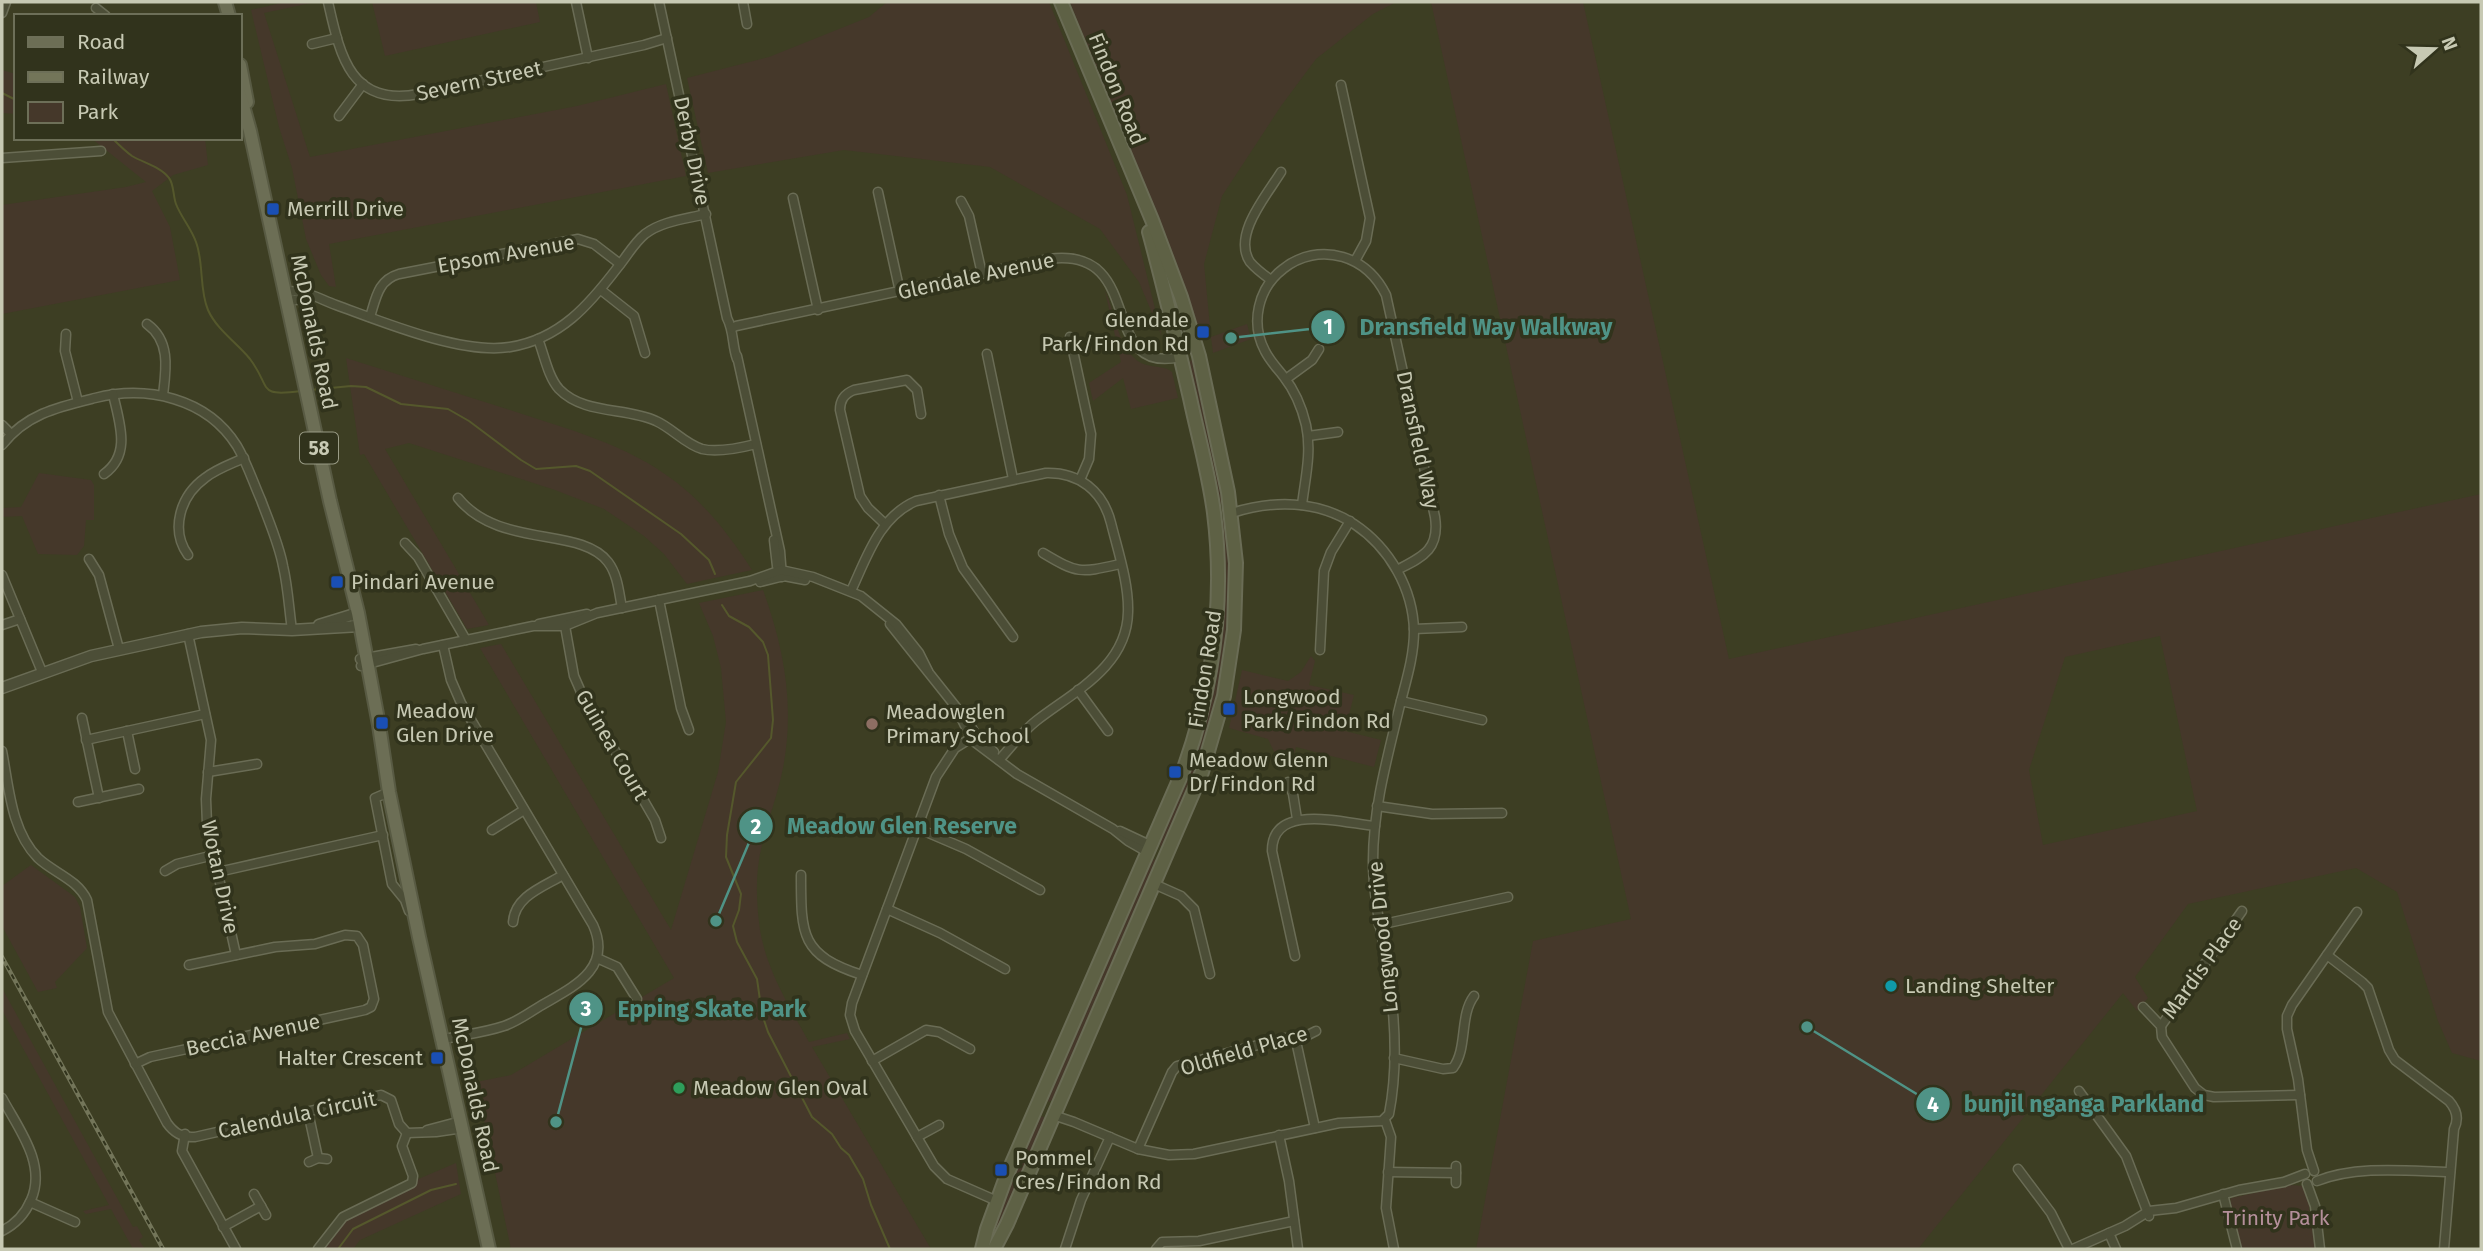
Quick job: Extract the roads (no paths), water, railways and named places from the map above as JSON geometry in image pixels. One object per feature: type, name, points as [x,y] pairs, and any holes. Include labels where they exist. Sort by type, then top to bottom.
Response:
[{"type":"main road","name":"Findon Road","points":[[994,1249],[1210,751],[1228,674],[1234,631],[1236,584],[1231,510],[1198,352],[1167,258],[1061,2]]},
{"type":"main road","name":"McDonalds Road","points":[[242,78],[250,131]]},
{"type":"main road","name":"McDonalds Road","points":[[242,102],[364,662],[440,1040],[489,1249]]},
{"type":"main road","name":"Findon Road","points":[[997,1201],[1189,756],[1208,688],[1217,602],[1218,564],[1214,512],[1180,357],[1138,191]]},
{"type":"main road","points":[[1180,357],[1185,352],[1198,352]]},
{"type":"main road","points":[[1214,512],[1231,510]]},
{"type":"main road","points":[[1150,850],[1166,857]]},
{"type":"main road","points":[[1038,1108],[1054,1113]]},
{"type":"main road","name":"McDonalds Road","points":[[459,1125],[482,1249]]},
{"type":"main road","points":[[982,1249],[997,1201]]},
{"type":"main road","points":[[987,1229],[992,1236],[1003,1232]]},
{"type":"street","points":[[2,13],[6,2]]},
{"type":"street","points":[[328,2],[346,65],[363,84],[339,116]]},
{"type":"street","points":[[576,2],[588,58]]},
{"type":"street","name":"Derby Drive","points":[[659,2],[724,300],[735,328],[737,359],[781,572]]},
{"type":"street","points":[[743,2],[747,24]]},
{"type":"street","points":[[96,8],[104,14]]},
{"type":"street","points":[[312,44],[337,38]]},
{"type":"street","name":"Severn Street","points":[[363,84],[386,95],[411,96],[668,40]]},
{"type":"street","points":[[1302,505],[1308,463],[1308,436],[1300,406],[1286,379],[1267,355],[1258,331],[1260,303],[1271,280],[1285,267],[1309,256],[1336,255],[1355,261],[1366,241],[1370,218],[1341,85]]},
{"type":"street","points":[[2,158],[101,151]]},
{"type":"street","points":[[1271,280],[1249,260],[1244,239],[1250,222],[1281,172]]},
{"type":"street","points":[[878,192],[900,292]]},
{"type":"street","points":[[793,198],[818,310]]},
{"type":"street","points":[[961,201],[969,216],[982,274]]},
{"type":"street","points":[[286,296],[300,291],[448,342],[475,348],[512,347],[538,339],[572,320],[589,305],[640,239],[652,229],[706,215]]},
{"type":"street","name":"Epsom Avenue","points":[[385,280],[399,274],[578,239],[594,244],[621,264]]},
{"type":"street","name":"Glendale Avenue","points":[[735,328],[1057,258],[1082,262],[1100,272],[1113,288],[1131,340],[1137,349],[1154,359],[1180,357]]},
{"type":"street","name":"Dransfield Way","points":[[1355,261],[1377,280],[1388,303],[1435,517],[1437,532],[1430,549],[1397,570]]},
{"type":"street","points":[[370,317],[378,290],[385,280],[378,272]]},
{"type":"street","points":[[601,290],[634,316],[645,353]]},
{"type":"street","points":[[147,324],[160,337],[164,348],[166,364],[163,395]]},
{"type":"street","points":[[66,334],[65,351],[78,402]]},
{"type":"street","points":[[1070,337],[1091,434],[1088,458],[1080,480]]},
{"type":"street","points":[[538,339],[556,386],[567,395],[593,407],[655,420],[700,448],[717,450],[755,442]]},
{"type":"street","points":[[1286,379],[1312,360],[1319,349]]},
{"type":"street","points":[[987,354],[1013,479]]},
{"type":"street","points":[[885,524],[868,508],[858,489],[840,410],[841,400],[854,390],[904,379],[912,382],[915,387],[921,414]]},
{"type":"street","points":[[2,445],[11,434],[36,415],[113,394],[134,392],[163,395],[196,408],[215,421],[232,438],[244,458],[280,554],[292,630]]},
{"type":"street","points":[[104,474],[115,465],[121,447],[121,432],[113,394]]},
{"type":"street","points":[[2,425],[11,434]]},
{"type":"street","points":[[1308,436],[1338,432]]},
{"type":"street","points":[[188,555],[179,531],[180,514],[186,499],[202,479],[244,458]]},
{"type":"street","points":[[851,591],[885,524],[905,506],[939,495],[1054,472],[1080,480],[1093,489],[1105,505],[1120,564],[1128,604],[1128,622],[1124,638],[1108,665],[1028,728],[999,760]]},
{"type":"street","points":[[939,495],[949,534],[963,568],[1013,637]]},
{"type":"street","points":[[457,498],[476,516],[500,528],[593,549],[604,557],[613,570],[622,608]]},
{"type":"street","name":"Longwood Drive","points":[[1231,510],[1281,504],[1302,505],[1350,522],[1382,548],[1397,570],[1411,605],[1414,629],[1412,654],[1377,806],[1375,826],[1374,879],[1390,987],[1394,1058],[1390,1110],[1385,1120],[1390,1134],[1386,1208],[1394,1249]]},
{"type":"street","points":[[1320,650],[1324,571],[1331,552],[1350,522]]},
{"type":"street","points":[[405,543],[418,557],[466,640]]},
{"type":"street","points":[[1043,553],[1077,571],[1120,564]]},
{"type":"street","points":[[89,559],[99,575],[119,649]]},
{"type":"street","points":[[364,662],[406,650],[443,645],[533,626],[549,620],[563,624],[579,614],[597,613],[750,582],[765,582],[781,572],[826,581],[851,591],[884,614],[901,629],[919,653],[928,671],[971,723],[972,737]]},
{"type":"street","points":[[2,575],[42,672]]},
{"type":"street","points":[[659,600],[681,708],[689,730]]},
{"type":"street","points":[[2,625],[20,618]]},
{"type":"street","points":[[2,688],[42,672],[119,649],[188,634],[229,629],[308,629],[355,620]]},
{"type":"street","name":"Guinea Court","points":[[563,624],[580,692],[655,820],[660,838]]},
{"type":"street","points":[[1414,629],[1462,627]]},
{"type":"street","name":"Wotan Drive","points":[[188,634],[211,740],[206,816],[236,955]]},
{"type":"street","points":[[440,1040],[512,1023],[581,982],[597,958],[598,946],[596,932],[461,703],[443,645]]},
{"type":"street","points":[[1078,690],[1108,731]]},
{"type":"street","points":[[1401,701],[1482,720]]},
{"type":"street","points":[[86,740],[205,714]]},
{"type":"street","points":[[82,718],[99,798]]},
{"type":"street","points":[[127,731],[135,769]]},
{"type":"street","points":[[972,737],[989,746],[999,760],[1027,781],[1113,829],[1132,835],[1150,850]]},
{"type":"street","points":[[972,737],[949,756],[936,777],[852,1003],[851,1020],[934,1166],[943,1175],[997,1201]]},
{"type":"street","points":[[2,751],[16,821],[25,841],[40,860],[81,889],[87,900],[108,1012],[162,1112],[185,1135],[181,1148],[183,1154],[236,1249]]},
{"type":"street","points":[[208,772],[257,764]]},
{"type":"street","points":[[1287,782],[1293,793],[1297,819]]},
{"type":"street","points":[[78,802],[139,789]]},
{"type":"street","name":"McDonalds Road","points":[[389,792],[375,798],[393,884],[405,900],[420,944]]},
{"type":"street","points":[[1377,806],[1432,814],[1502,813]]},
{"type":"street","points":[[492,830],[524,810]]},
{"type":"street","points":[[1295,956],[1272,851],[1273,839],[1279,828],[1288,821],[1297,819],[1375,826]]},
{"type":"street","points":[[917,828],[966,849],[1040,890]]},
{"type":"street","points":[[218,872],[383,835]]},
{"type":"street","points":[[165,871],[177,864],[214,855]]},
{"type":"street","points":[[513,922],[515,908],[521,900],[563,875]]},
{"type":"street","points":[[801,875],[802,914],[810,944],[819,956],[830,964],[862,975]]},
{"type":"street","points":[[1154,884],[1185,899],[1194,909],[1210,974]]},
{"type":"street","points":[[1379,925],[1508,897]]},
{"type":"street","points":[[887,909],[940,933],[1005,969]]},
{"type":"street","name":"Mardis Place","points":[[2161,1026],[2242,911]]},
{"type":"street","points":[[2320,1249],[2287,1016],[2357,912]]},
{"type":"street","name":"Beccia Avenue","points":[[135,1064],[150,1057],[371,1007],[374,997],[363,945],[357,936],[345,935],[315,944],[284,945],[236,955]]},
{"type":"street","points":[[189,965],[236,955]]},
{"type":"street","points":[[2327,956],[2368,988],[2391,1056],[2441,1097],[2451,1110],[2454,1129],[2444,1249]]},
{"type":"street","points":[[597,958],[617,967],[637,999]]},
{"type":"street","points":[[1394,1058],[1443,1069],[1453,1068],[1457,1060],[1466,1011],[1474,996]]},
{"type":"street","points":[[2143,1007],[2161,1026],[2162,1037],[2196,1088],[2204,1095],[2300,1095]]},
{"type":"street","points":[[872,1061],[926,1031],[939,1032],[970,1049]]},
{"type":"street","name":"Oldfield Place","points":[[1138,1149],[1177,1066],[1285,1038],[1296,1041],[1316,1031]]},
{"type":"street","points":[[1296,1041],[1315,1128]]},
{"type":"street","points":[[2079,1091],[2123,1151],[2147,1214]]},
{"type":"street","name":"Calendula Circuit","points":[[185,1135],[195,1137],[384,1096],[393,1103],[399,1124],[407,1133],[402,1146],[413,1176],[412,1183],[346,1215],[318,1249]]},
{"type":"street","points":[[2,1098],[34,1163],[36,1186],[19,1219],[2,1231]]},
{"type":"street","points":[[308,1112],[323,1158],[309,1162]]},
{"type":"street","points":[[1054,1113],[1138,1149],[1159,1154],[1182,1155],[1347,1121],[1385,1120]]},
{"type":"street","points":[[407,1133],[459,1125]]},
{"type":"street","points":[[917,1137],[939,1125]]},
{"type":"street","points":[[1279,1135],[1289,1181],[1298,1249]]},
{"type":"street","points":[[1065,1249],[1081,1200],[1110,1137]]},
{"type":"street","points":[[2018,1169],[2051,1213],[2071,1249],[2147,1214],[2223,1194],[2340,1174],[2451,1172]]},
{"type":"street","points":[[1388,1172],[1456,1174]]},
{"type":"street","points":[[254,1194],[266,1215]]},
{"type":"street","points":[[2223,1194],[2237,1249]]},
{"type":"street","points":[[30,1202],[75,1222]]},
{"type":"street","points":[[223,1227],[261,1206]]},
{"type":"street","points":[[1156,1249],[1165,1242],[1206,1245],[1294,1221]]},
{"type":"street","points":[[2109,1233],[2116,1249]]},
{"type":"waterway","points":[[2,93],[14,99]]},
{"type":"waterway","points":[[114,140],[132,156],[162,171],[171,181],[176,204],[196,242],[205,302],[217,324],[250,359],[267,388],[277,393],[301,391]]},
{"type":"waterway","points":[[310,390],[366,387],[401,404],[448,409],[536,469],[576,466],[590,471],[681,534],[709,560],[715,574]]},
{"type":"waterway","points":[[722,605],[729,616],[749,627],[763,642],[768,655],[773,720],[771,738],[736,782],[727,835],[726,857],[741,894],[733,926],[737,942],[757,979],[762,1014],[768,1032],[812,1117],[832,1134],[863,1179],[890,1249]]},
{"type":"waterway","points":[[338,1249],[353,1229],[431,1190],[456,1184]]},
{"type":"railway","points":[[2,957],[163,1249]]},
{"type":"place","name":"Merrill Drive","points":[[273,209]]},
{"type":"place","name":"Glendale Park/Findon Rd","points":[[1203,332]]},
{"type":"place","name":"Dransfield Way Walkway","points":[[1231,338]]},
{"type":"place","name":"Pindari Avenue","points":[[337,582]]},
{"type":"place","name":"Longwood Park/Findon Rd","points":[[1229,709]]},
{"type":"place","name":"Meadow Glen Drive","points":[[382,723]]},
{"type":"place","name":"Meadowglen Primary School","points":[[872,724]]},
{"type":"place","name":"Meadow Glenn Dr/Findon Rd","points":[[1175,772]]},
{"type":"place","name":"Meadow Glen Reserve","points":[[716,921]]},
{"type":"place","name":"Landing Shelter","points":[[1891,986]]},
{"type":"place","name":"bunjil nganga Parkland","points":[[1807,1027]]},
{"type":"place","name":"Halter Crescent","points":[[437,1058]]},
{"type":"place","name":"Meadow Glen Oval","points":[[679,1088]]},
{"type":"place","name":"Epping Skate Park","points":[[556,1122]]},
{"type":"place","name":"Pommel Cres/Findon Rd","points":[[1001,1170]]},
{"type":"park label","name":"Trinity Park","points":[[2276,1218]]}]
